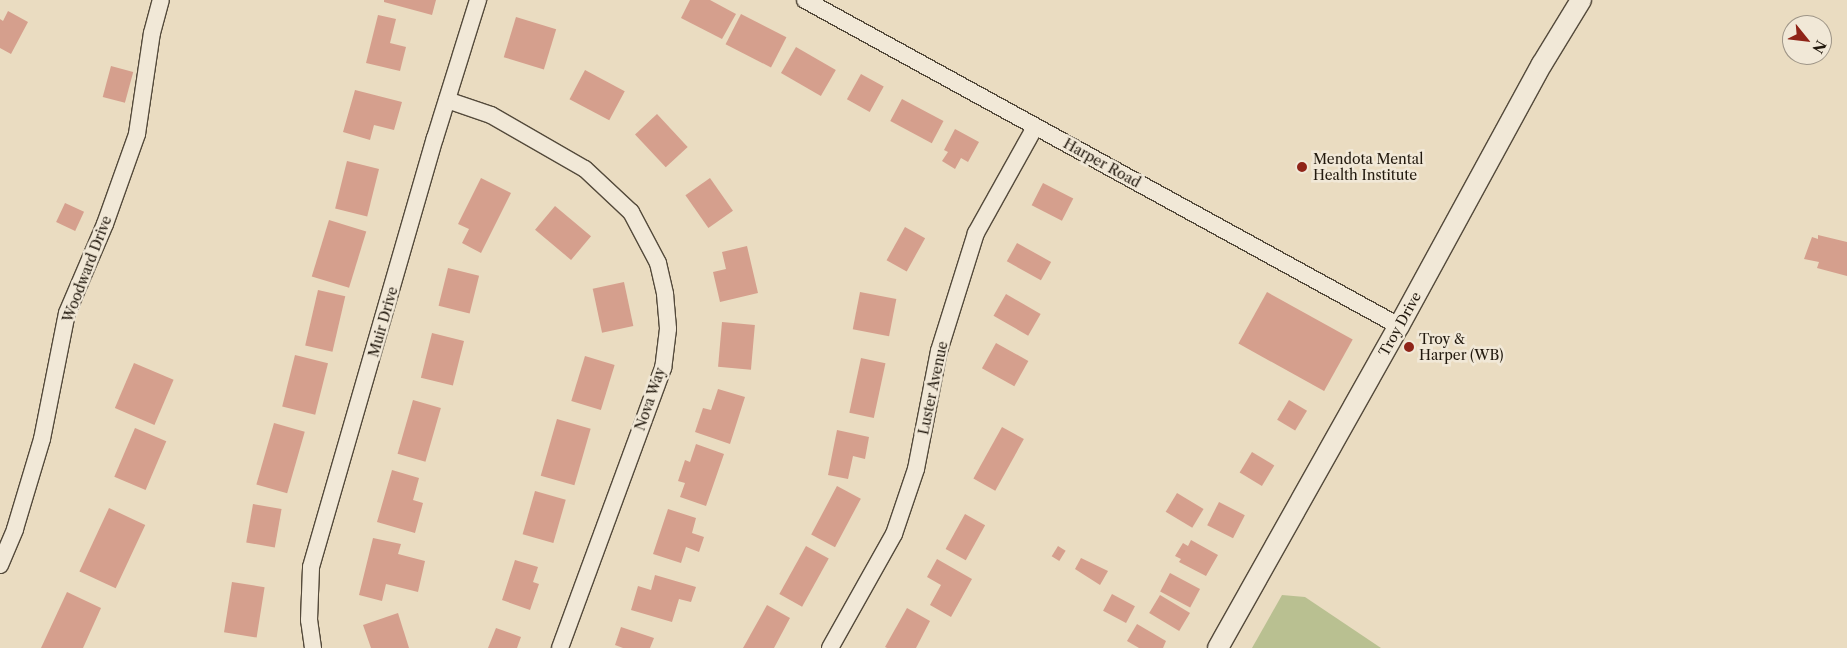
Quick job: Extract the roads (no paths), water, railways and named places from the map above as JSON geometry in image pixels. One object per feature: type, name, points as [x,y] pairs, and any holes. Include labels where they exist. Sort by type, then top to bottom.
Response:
[{"type":"street","name":"Woodward Drive","points":[[0,565],[15,529],[42,439],[67,313],[105,224],[137,134],[152,33],[161,0]]},
{"type":"street","name":"Muir Drive","points":[[313,648],[309,620],[311,567],[478,0]]},
{"type":"street","name":"Harper Road","points":[[805,0],[1399,326]]},
{"type":"street","name":"Troy Drive","points":[[1218,648],[1399,326],[1542,64],[1581,0]]},
{"type":"street","name":"Nova Way","points":[[447,100],[491,115],[586,169],[631,212],[658,263],[665,294],[668,328],[663,368],[560,648]]},
{"type":"street","name":"Luster Avenue","points":[[830,648],[894,534],[916,468],[939,350],[976,233],[1035,127]]},
{"type":"place","name":"Mendota Mental Health Institute","points":[[1302,167]]},
{"type":"place","name":"Troy & Harper (WB)","points":[[1409,347]]}]
